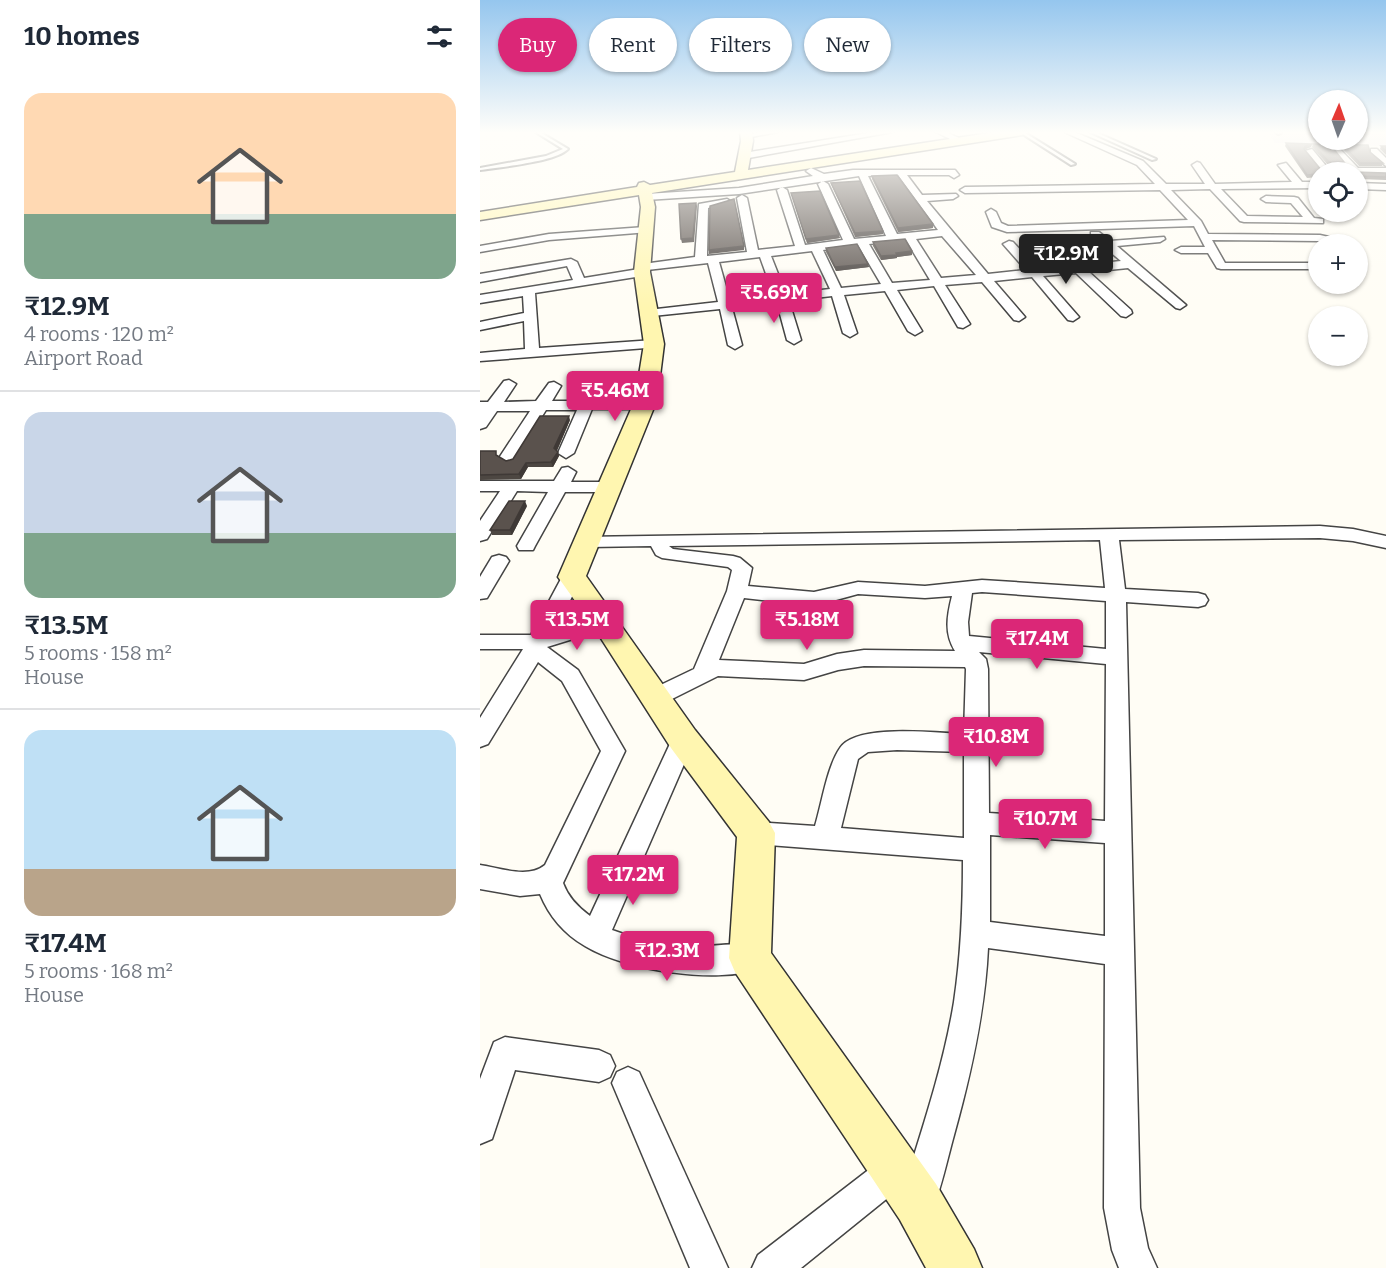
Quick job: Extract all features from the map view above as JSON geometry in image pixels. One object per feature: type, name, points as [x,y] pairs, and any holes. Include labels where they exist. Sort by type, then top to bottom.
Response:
[{"type":"main road","points":[[480,216],[650,190]]},
{"type":"main road","points":[[480,210],[645,191]]},
{"type":"main road","points":[[645,191],[643,269],[654,344],[644,404],[590,541],[572,577],[606,622],[682,739],[756,833],[750,958],[907,1186],[956,1268]]},
{"type":"street","points":[[645,191],[746,190]]},
{"type":"street","points":[[782,190],[801,249]]},
{"type":"street","points":[[827,190],[850,243]]},
{"type":"street","points":[[870,190],[893,238]]},
{"type":"street","points":[[914,190],[945,232],[1019,317]]},
{"type":"street","points":[[972,190],[980,194],[1079,190]]},
{"type":"street","points":[[1098,190],[1106,203]]},
{"type":"street","points":[[1165,190],[1197,223],[1221,266],[1281,238],[1308,239]]},
{"type":"street","points":[[1215,190],[1224,200],[1248,220],[1313,221],[1300,200],[1224,200]]},
{"type":"street","points":[[920,198],[953,196]]},
{"type":"street","points":[[735,345],[707,259],[703,206],[742,200],[758,253],[782,299],[795,340]]},
{"type":"street","points":[[991,212],[999,227],[1161,220],[1197,223]]},
{"type":"street","points":[[480,278],[522,255],[583,234],[645,230]]},
{"type":"street","points":[[480,299],[707,259],[945,232]]},
{"type":"street","points":[[1095,234],[1180,305]]},
{"type":"street","points":[[909,236],[963,324]]},
{"type":"street","points":[[1205,237],[1305,266]]},
{"type":"street","points":[[1281,238],[1305,266]]},
{"type":"street","points":[[1108,244],[1160,239]]},
{"type":"street","points":[[1048,240],[1126,313]]},
{"type":"street","points":[[862,242],[915,332]]},
{"type":"street","points":[[1009,244],[1073,317]]},
{"type":"street","points":[[816,247],[837,292],[850,333]]},
{"type":"street","points":[[480,249],[571,262],[580,282]]},
{"type":"street","points":[[1181,250],[1212,250]]},
{"type":"street","points":[[648,314],[837,292],[1131,264]]},
{"type":"street","points":[[529,290],[532,353]]},
{"type":"street","points":[[480,326],[530,316]]},
{"type":"street","points":[[480,357],[654,344]]},
{"type":"street","points":[[480,423],[486,407],[509,384]]},
{"type":"street","points":[[566,453],[581,421],[585,405],[598,384]]},
{"type":"street","points":[[507,458],[554,386]]},
{"type":"street","points":[[486,407],[644,404]]},
{"type":"street","points":[[480,486],[512,486],[563,479],[612,487]]},
{"type":"street","points":[[526,546],[563,479]]},
{"type":"street","points":[[480,535],[512,486]]},
{"type":"street","points":[[590,541],[1320,532],[1353,535],[1386,542]]},
{"type":"street","points":[[1109,535],[1116,595],[1122,1208],[1130,1250],[1138,1268]]},
{"type":"street","points":[[657,540],[663,551],[669,555],[739,564],[743,574],[704,671]]},
{"type":"street","points":[[480,593],[499,561]]},
{"type":"street","points":[[480,738],[536,645],[572,577]]},
{"type":"street","points":[[737,591],[814,599],[858,588],[925,592],[982,586],[1198,600]]},
{"type":"street","points":[[771,1268],[907,1186],[960,1052],[969,998],[974,933],[976,850],[974,743],[977,669],[957,628],[963,588]]},
{"type":"street","points":[[480,642],[536,645],[606,622]]},
{"type":"street","points":[[480,877],[528,884],[549,880],[555,873],[613,751],[570,676],[536,645]]},
{"type":"street","points":[[654,698],[704,671],[726,667],[804,672],[837,662],[864,658],[968,651],[1116,657]]},
{"type":"street","points":[[596,937],[682,739]]},
{"type":"street","points":[[825,838],[846,758],[857,746],[876,742],[974,743]]},
{"type":"street","points":[[976,822],[1118,833]]},
{"type":"street","points":[[756,833],[976,850]]},
{"type":"street","points":[[549,880],[553,897],[562,911],[596,937],[642,954],[689,961],[750,958]]},
{"type":"street","points":[[974,933],[1120,952]]},
{"type":"street","points":[[480,1127],[505,1053],[599,1066]]},
{"type":"street","points":[[628,1083],[709,1268]]},
{"type":"building","points":[[834,190],[864,190],[883,231],[855,233]]},
{"type":"building","points":[[879,190],[908,190],[933,224],[898,228]]},
{"type":"building","points":[[820,191],[839,235],[806,239],[791,193]]},
{"type":"building","points":[[734,199],[744,246],[709,250],[710,206]]},
{"type":"building","points":[[696,203],[693,238],[681,239],[679,204]]},
{"type":"building","points":[[905,239],[912,251],[896,253],[897,255],[881,256],[873,242]]},
{"type":"building","points":[[857,244],[868,264],[835,267],[826,248]]},
{"type":"building","points":[[540,416],[569,416],[554,448],[558,452],[551,462],[526,463],[519,474],[480,475],[480,451],[496,451],[496,455],[506,461],[513,459]]},
{"type":"building","points":[[509,501],[525,501],[510,530],[490,530]]}]
